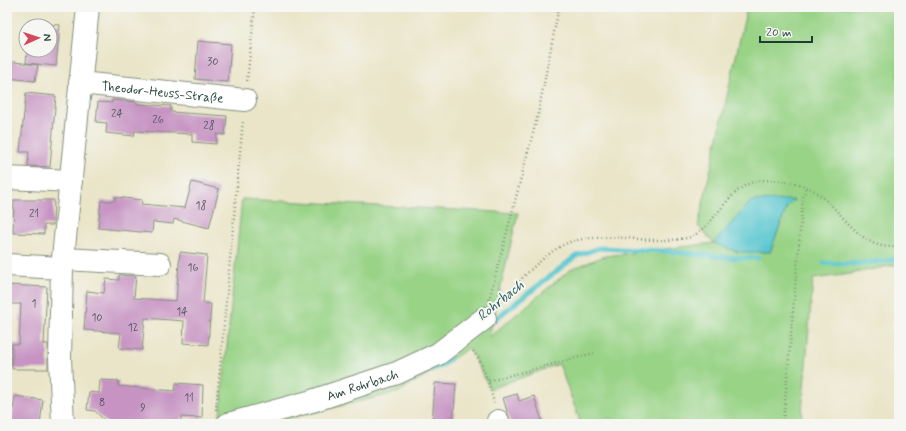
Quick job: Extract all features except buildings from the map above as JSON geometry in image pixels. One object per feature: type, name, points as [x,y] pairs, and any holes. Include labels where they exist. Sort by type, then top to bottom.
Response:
[{"type":"street","points":[[63,424],[60,358],[63,264],[88,7]]},
{"type":"street","name":"Theodor-Heuss-Straße","points":[[80,83],[245,100]]},
{"type":"street","points":[[7,178],[71,182]]},
{"type":"street","points":[[7,265],[160,264]]},
{"type":"street","name":"Am Rohrbach","points":[[222,420],[312,401],[397,374],[438,354],[485,318]]},
{"type":"path","points":[[222,420],[245,100],[254,7]]},
{"type":"path","points":[[485,318],[538,114],[559,7]]},
{"type":"path","points":[[485,318],[546,256],[561,246],[573,242],[602,238],[643,240],[680,239],[691,237],[706,228],[719,211],[743,185],[756,180],[795,183],[809,187],[819,194],[866,238],[876,244],[899,247]]},
{"type":"path","points":[[783,424],[806,186]]},
{"type":"path","points":[[489,382],[594,353]]},
{"type":"path","points":[[480,360],[489,382],[498,422]]},
{"type":"green space","points":[[747,7],[899,7],[899,264],[850,274],[813,279],[801,424],[613,424],[610,418],[581,424],[559,364],[490,389],[469,348],[399,392],[265,424],[219,424],[242,199],[518,213],[489,337],[571,269],[605,256],[714,243],[698,226]],"holes":[[[787,207],[770,252],[715,243]]]},
{"type":"water","points":[[794,200],[787,207],[770,252],[737,252],[714,243],[751,201]]},
{"type":"waterway","name":"Rohrbach","points":[[490,323],[576,256],[599,248],[665,251],[733,258],[758,258]]},
{"type":"waterway","name":"Rohrbach","points":[[824,263],[862,263],[899,259]]},
{"type":"waterway","name":"Rohrbach","points":[[423,372],[441,366],[450,359]]}]
